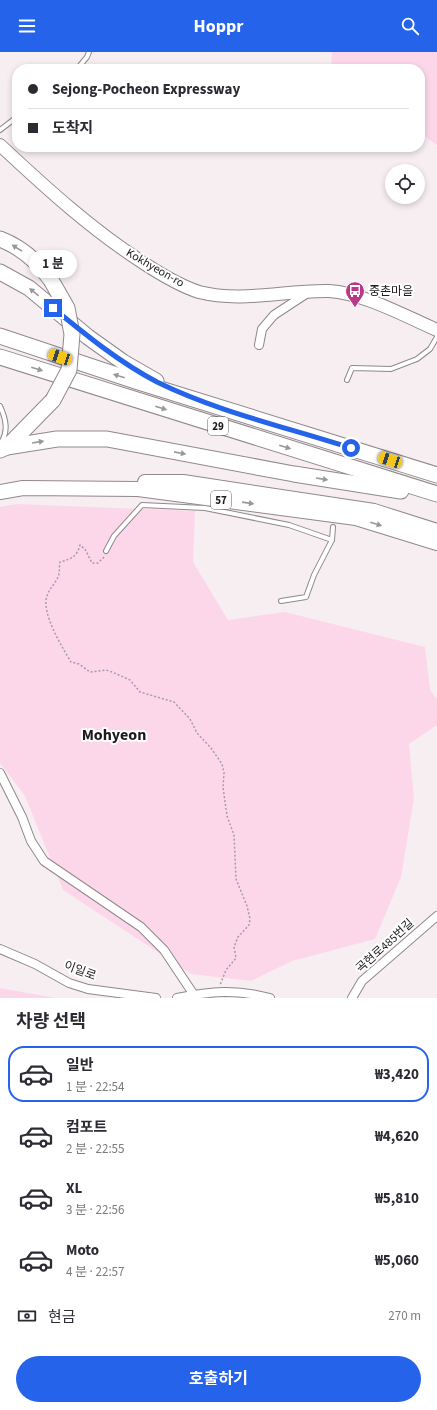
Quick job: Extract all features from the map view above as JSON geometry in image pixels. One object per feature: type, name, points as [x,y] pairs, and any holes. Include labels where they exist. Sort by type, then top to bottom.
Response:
[{"type":"highway","points":[[0,239],[14,246],[33,259],[51,280],[67,308],[72,334],[69,370],[53,400],[2,447]]},
{"type":"highway","points":[[0,272],[29,288],[88,338],[123,362],[158,382],[220,407]]},
{"type":"highway","name":"29","points":[[0,336],[437,475]]},
{"type":"highway","name":"29","points":[[0,357],[437,496]]},
{"type":"highway","points":[[2,447],[57,439],[107,439],[294,474],[437,496]]},
{"type":"highway","name":"57","points":[[0,483],[18,480],[182,482],[374,511],[437,531]]},
{"type":"highway","name":"57","points":[[0,492],[23,488],[138,489],[356,518],[437,543]]},
{"type":"main road","name":"Kokhyeon-ro","points":[[0,145],[83,220],[120,248],[174,281],[198,292],[238,298],[310,292],[330,292],[350,295],[437,330]]},
{"type":"street","points":[[259,345],[262,329],[274,315],[310,292]]},
{"type":"street","points":[[0,773],[22,817],[31,841],[44,860],[141,927],[164,950],[194,995]]},
{"type":"street","name":"곡현로485번길","points":[[352,998],[362,981],[437,916]]},
{"type":"street","name":"이일로","points":[[0,949],[35,964],[69,983],[88,989],[156,998]]},
{"type":"street","points":[[177,998],[219,991],[254,994],[270,998]]},
{"type":"lane","points":[[82,64],[88,57],[89,52]]},
{"type":"lane","points":[[0,130],[12,121]]},
{"type":"lane","points":[[347,380],[352,368],[391,369],[417,359],[430,349],[437,337]]},
{"type":"lane","points":[[0,406],[5,418],[6,437],[2,447]]},
{"type":"lane","points":[[106,551],[114,536],[142,505],[205,508],[289,525],[332,540]]},
{"type":"lane","points":[[281,601],[306,597],[314,575],[332,540],[333,527]]},
{"type":"path","points":[[106,551],[98,563],[92,563],[85,549],[80,545],[78,551],[72,559],[60,562],[58,577],[47,595],[47,612],[71,662],[80,664],[90,672],[106,670],[112,672],[130,680],[140,692],[174,702],[190,719],[197,733],[222,764],[224,773],[223,787],[227,816],[234,835],[236,879],[247,906],[250,919],[249,925],[238,937],[234,951],[236,958],[226,970],[219,991]]},
{"type":"shaded area","points":[[332,52],[437,52],[437,145],[425,137],[425,64],[331,64]]},
{"type":"shaded area","points":[[16,504],[195,511],[193,562],[228,620],[285,612],[425,647],[430,690],[437,699],[437,725],[409,744],[414,798],[401,877],[375,939],[292,961],[251,981],[191,974],[63,890],[25,796],[0,763],[0,507]]},
{"type":"shaded area","points":[[0,988],[56,998],[0,998]]},
{"type":"place","name":"중촌마을","points":[[355,308]]},
{"type":"district","name":"Mohyeon","points":[[114,735]]},
{"type":"route","points":[[53,308],[88,338],[123,362],[158,382],[220,407],[351,448]]}]
